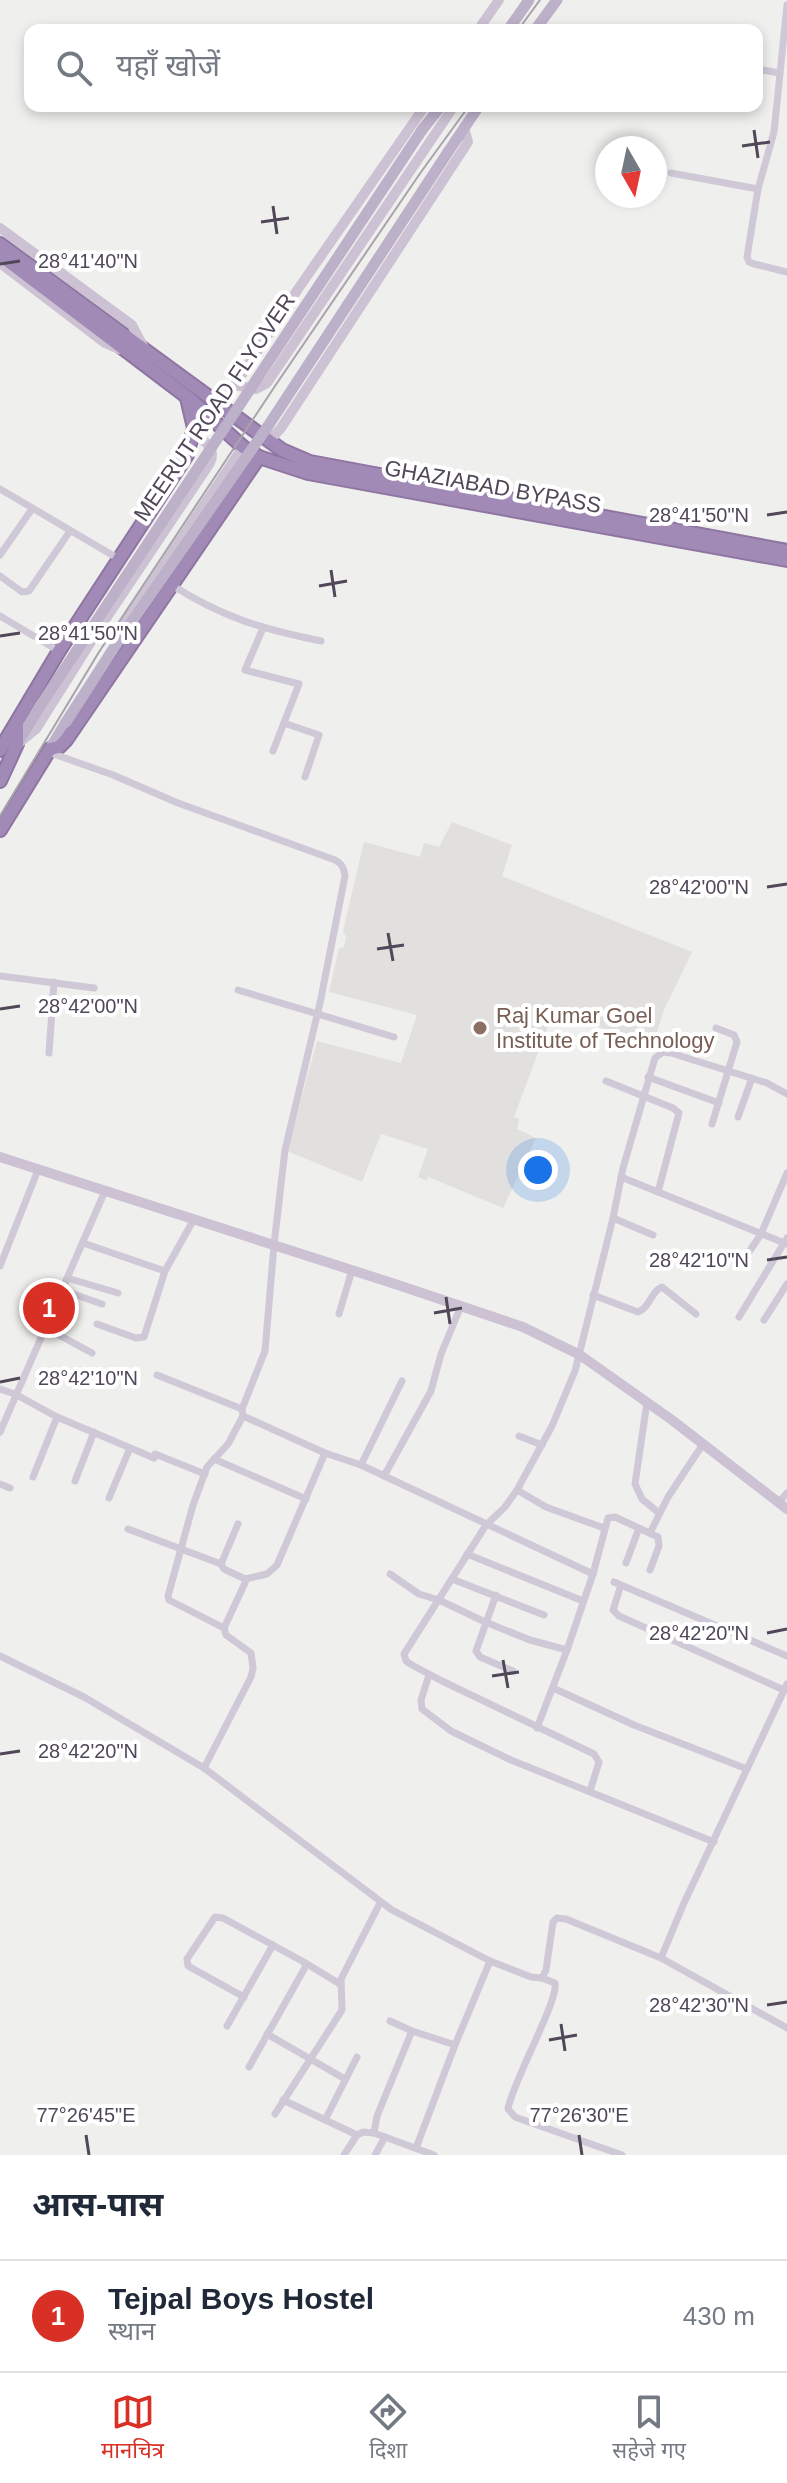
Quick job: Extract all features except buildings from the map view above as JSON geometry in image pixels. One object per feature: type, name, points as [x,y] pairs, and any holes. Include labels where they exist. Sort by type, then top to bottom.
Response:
[{"type":"highway","points":[[0,244],[111,332]]},
{"type":"highway","points":[[0,255],[111,332]]},
{"type":"highway","name":"GHAZIABAD BYPASS","points":[[111,332],[144,348],[269,441],[293,456],[310,462],[787,551]]},
{"type":"highway","name":"GHAZIABAD BYPASS","points":[[111,332],[128,352],[186,395],[243,447],[259,457],[308,473],[787,560]]},
{"type":"highway","points":[[0,750],[59,651],[183,462],[194,433],[186,395]]},
{"type":"highway","points":[[0,830],[49,750],[59,747],[66,740],[259,457]]},
{"type":"highway","points":[[226,473],[243,482]]},
{"type":"highway","points":[[0,781],[17,744],[17,721]]},
{"type":"main road","points":[[512,24],[529,0]]},
{"type":"main road","points":[[539,24],[557,0]]},
{"type":"main road","name":"MEERUT ROAD FLYOVER","points":[[17,744],[436,112]]},
{"type":"main road","points":[[49,750],[119,640],[268,426],[475,112]]},
{"type":"street","points":[[482,24],[499,0]]},
{"type":"street","points":[[787,5],[774,132],[758,189],[747,257],[754,264],[787,272]]},
{"type":"street","points":[[763,70],[780,73]]},
{"type":"street","points":[[217,404],[235,385],[421,112]]},
{"type":"street","points":[[235,385],[256,389],[267,383],[450,112]]},
{"type":"street","points":[[269,441],[281,428],[442,185],[468,142],[464,127]]},
{"type":"street","points":[[774,132],[787,135]]},
{"type":"street","points":[[671,173],[758,189]]},
{"type":"street","points":[[0,228],[132,325],[144,348]]},
{"type":"street","points":[[0,263],[105,343],[128,352]]},
{"type":"street","points":[[17,744],[36,729],[210,463],[213,451],[194,433]]},
{"type":"street","points":[[224,1628],[169,1600],[193,1505],[209,1463],[228,1444],[265,1351],[285,1150],[345,876],[342,864],[178,803],[49,750],[50,739],[91,674],[243,447]]},
{"type":"street","points":[[0,489],[119,559]]},
{"type":"street","points":[[0,555],[32,509]]},
{"type":"street","points":[[0,576],[22,592],[29,591],[70,531]]},
{"type":"street","points":[[170,584],[216,610],[263,628],[321,641]]},
{"type":"street","points":[[1,617],[59,651]]},
{"type":"street","points":[[263,628],[245,670],[299,684],[273,751]]},
{"type":"street","points":[[284,723],[319,735],[305,777]]},
{"type":"street","points":[[0,976],[94,988]]},
{"type":"street","points":[[49,1053],[54,982]]},
{"type":"street","points":[[238,990],[394,1037]]},
{"type":"street","points":[[712,1124],[737,1039],[716,1028]]},
{"type":"street","points":[[590,1791],[598,1758],[429,1675],[406,1661],[404,1654],[486,1525],[517,1490],[542,1445],[580,1355],[621,1177],[655,1058],[663,1052],[671,1053],[767,1083],[787,1094]]},
{"type":"street","points":[[648,1077],[719,1103]]},
{"type":"street","points":[[738,1117],[752,1078]]},
{"type":"street","points":[[606,1081],[679,1113],[658,1192]]},
{"type":"street","points":[[0,1157],[523,1327],[580,1355],[783,1506],[787,1493]]},
{"type":"street","points":[[0,1266],[38,1170]]},
{"type":"street","points":[[745,1258],[761,1234],[787,1173]]},
{"type":"street","points":[[621,1177],[786,1242],[739,1317]]},
{"type":"street","points":[[0,1432],[105,1191]]},
{"type":"street","points":[[613,1218],[653,1235]]},
{"type":"street","points":[[97,1324],[136,1338],[144,1337],[165,1271],[194,1219]]},
{"type":"street","points":[[83,1243],[165,1271]]},
{"type":"street","points":[[339,1314],[352,1270]]},
{"type":"street","points":[[67,1278],[118,1293]]},
{"type":"street","points":[[764,1320],[787,1284]]},
{"type":"street","points":[[593,1295],[638,1312],[662,1287],[696,1314]]},
{"type":"street","points":[[62,1290],[102,1304]]},
{"type":"street","points":[[384,1476],[431,1391],[441,1354],[461,1306]]},
{"type":"street","points":[[46,1328],[92,1353]]},
{"type":"street","points":[[157,1375],[325,1453],[361,1465],[593,1574]]},
{"type":"street","points":[[361,1465],[402,1381]]},
{"type":"street","points":[[0,1389],[130,1448],[205,1474]]},
{"type":"street","points":[[647,1402],[635,1484],[642,1499],[659,1513]]},
{"type":"street","points":[[33,1477],[57,1417]]},
{"type":"street","points":[[75,1481],[94,1432]]},
{"type":"street","points":[[519,1436],[542,1445]]},
{"type":"street","points":[[650,1533],[659,1513],[703,1444]]},
{"type":"street","points":[[109,1498],[130,1448]]},
{"type":"street","points":[[128,1529],[221,1564],[224,1569],[245,1579],[267,1574],[277,1565],[325,1453]]},
{"type":"street","points":[[214,1459],[306,1499]]},
{"type":"street","points":[[0,1484],[10,1488]]},
{"type":"street","points":[[517,1490],[546,1507],[604,1528]]},
{"type":"street","points":[[537,1728],[593,1574],[608,1518],[615,1517],[658,1537],[659,1546],[650,1570]]},
{"type":"street","points":[[221,1564],[238,1524]]},
{"type":"street","points":[[626,1563],[639,1528]]},
{"type":"street","points":[[467,1554],[583,1601]]},
{"type":"street","points":[[390,1574],[419,1594],[530,1640],[567,1650]]},
{"type":"street","points":[[204,1768],[253,1668],[251,1653],[226,1635],[224,1628],[245,1579]]},
{"type":"street","points":[[452,1579],[544,1615]]},
{"type":"street","points":[[661,1958],[786,1687],[619,1616],[613,1610],[617,1583],[787,1656]]},
{"type":"street","points":[[496,1595],[476,1647],[477,1654],[513,1671]]},
{"type":"street","points":[[0,1656],[84,1697],[204,1768],[380,1903],[490,1961],[555,1983],[556,1992],[508,2109],[515,2117],[622,2155]]},
{"type":"street","points":[[429,1675],[420,1705],[425,1713],[451,1731],[556,1779],[714,1842]]},
{"type":"street","points":[[553,1688],[634,1725],[747,1769]]},
{"type":"street","points":[[275,2114],[342,2010],[340,1984],[380,1903]]},
{"type":"street","points":[[244,1997],[190,1969],[187,1963],[215,1917],[223,1918],[340,1984]]},
{"type":"street","points":[[542,1978],[553,1922],[557,1918],[572,1920],[661,1958],[787,2028]]},
{"type":"street","points":[[227,2026],[273,1945]]},
{"type":"street","points":[[416,2148],[490,1961]]},
{"type":"street","points":[[249,2067],[307,1964]]},
{"type":"street","points":[[390,2021],[455,2045]]},
{"type":"street","points":[[374,2133],[377,2116],[412,2031]]},
{"type":"street","points":[[267,2034],[345,2079]]},
{"type":"street","points":[[325,2120],[357,2057]]},
{"type":"street","points":[[283,2100],[357,2135]]},
{"type":"street","points":[[344,2155],[357,2135],[363,2132],[374,2133],[431,2155]]},
{"type":"street","points":[[375,2155],[385,2137]]},
{"type":"shaded area","name":"Raj Kumar Goel Institute of Technology","points":[[452,822],[512,845],[502,876],[692,952],[664,1010],[652,1047],[554,1010],[514,1117],[519,1119],[517,1129],[536,1138],[503,1208],[428,1177],[427,1181],[418,1177],[428,1149],[381,1134],[362,1182],[287,1151],[317,1041],[401,1063],[417,1015],[329,992],[339,948],[344,947],[346,937],[343,932],[364,842],[420,857],[424,843],[439,847]]},
{"type":"railway","points":[[522,24],[540,0]]},
{"type":"railway","points":[[0,816],[99,652],[275,386],[465,112]]},
{"type":"place","name":"Raj Kumar Goel Institute of Technology","points":[[480,1028]]},
{"type":"place","name":"Tejpal Boys Hostel","points":[[49,1308]]}]
